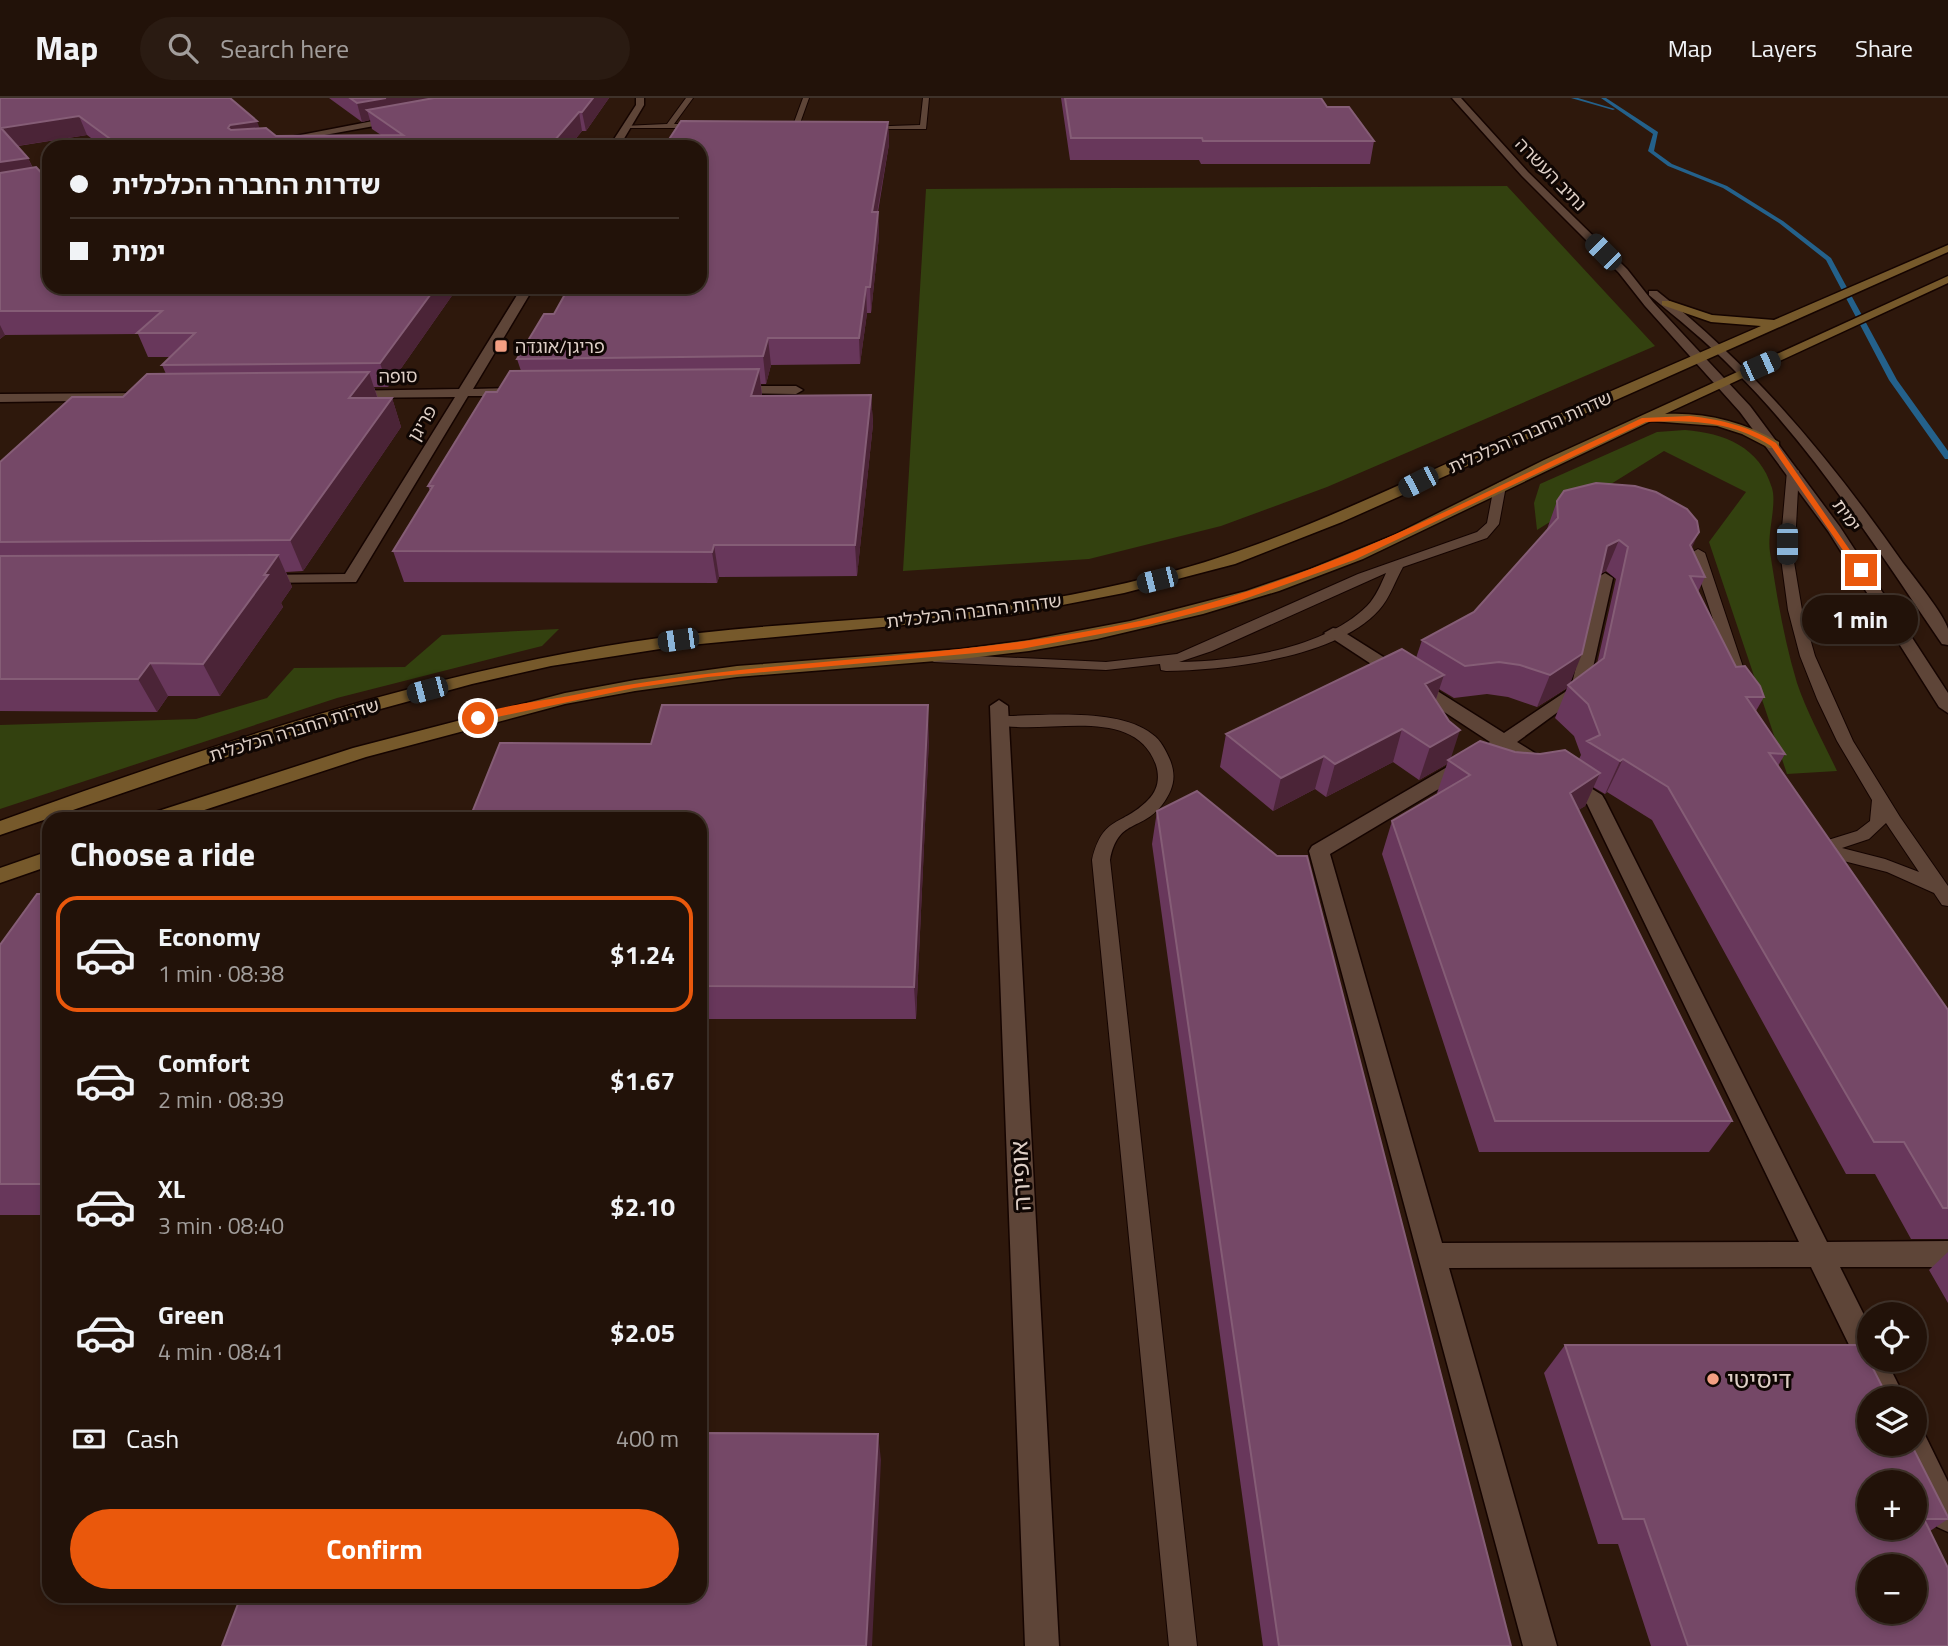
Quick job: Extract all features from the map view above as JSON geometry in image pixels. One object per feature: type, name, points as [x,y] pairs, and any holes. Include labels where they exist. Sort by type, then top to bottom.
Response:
[{"type":"main road","name":"שדרות החברה הכלכלית","points":[[47,812],[298,726],[468,679],[626,647],[704,636],[950,617],[1052,604],[1198,570],[1353,514],[1443,470],[1948,248]]},
{"type":"main road","name":"שדרות החברה הכלכלית","points":[[177,812],[312,766],[478,718],[634,685],[708,674],[914,657],[1074,639],[1233,600],[1351,558],[1398,538],[1500,486],[1948,279]]},
{"type":"main road","points":[[1667,303],[1711,318],[1777,323]]},
{"type":"main road","points":[[1644,419],[1690,418],[1722,422],[1757,434],[1774,445]]},
{"type":"main road","name":"שדרות החברה הכלכלית","points":[[0,828],[42,814]]},
{"type":"main road","points":[[0,876],[42,861]]},
{"type":"street","points":[[618,140],[640,105],[640,98]]},
{"type":"street","name":"נתיב העשרה","points":[[1456,98],[1525,174],[1623,271],[1649,304],[1699,357]]},
{"type":"street","points":[[282,140],[405,118]]},
{"type":"street","name":"נתיב העשרה","points":[[1623,271],[1667,303],[1743,374]]},
{"type":"street","name":"פריגן","points":[[242,580],[350,579],[524,294]]},
{"type":"street","name":"ימית","points":[[1699,357],[1793,471],[1861,570],[1948,707]]},
{"type":"street","name":"ימית","points":[[1743,374],[1819,459],[1864,518],[1948,640]]},
{"type":"street","points":[[713,391],[796,390]]},
{"type":"street","name":"סופה","points":[[338,394],[533,392]]},
{"type":"street","points":[[0,398],[158,396]]},
{"type":"street","points":[[69,415],[88,397]]},
{"type":"street","points":[[1540,1646],[1319,851],[1504,742],[1579,690],[1605,578]]},
{"type":"street","points":[[1333,632],[1595,800],[1857,1331]]},
{"type":"street","name":"אופירה","points":[[1000,714],[1042,1646]]},
{"type":"street","points":[[1432,1256],[1948,1254]]},
{"type":"street","points":[[1919,1456],[1948,1516]]},
{"type":"lane","points":[[669,126],[690,98]]},
{"type":"lane","points":[[795,127],[806,98]]},
{"type":"lane","points":[[859,127],[923,127],[926,98]]},
{"type":"lane","points":[[626,126],[711,126]]},
{"type":"lane","points":[[781,126],[808,127]]},
{"type":"lane","points":[[1793,471],[1787,560],[1804,648],[1819,692],[1880,801],[1945,895]]},
{"type":"lane","points":[[1107,666],[1179,658],[1207,648],[1321,595],[1482,534],[1493,524],[1500,486]]},
{"type":"lane","points":[[1698,553],[1748,702]]},
{"type":"lane","points":[[914,657],[1107,666],[1206,667],[1237,664],[1272,656],[1333,632],[1371,611],[1397,566]]},
{"type":"lane","points":[[1000,714],[1106,723],[1130,728],[1146,736],[1157,748],[1167,772],[1165,788],[1152,805],[1115,828],[1104,841],[1101,860],[1183,1646]]},
{"type":"lane","points":[[1814,843],[1863,835],[1878,823],[1880,801]]},
{"type":"lane","points":[[1814,843],[1833,871]]},
{"type":"lane","points":[[1814,843],[1896,867],[1945,895]]},
{"type":"green space","points":[[1507,186],[1655,346],[1327,487],[1221,526],[1089,559],[903,571],[926,189]]},
{"type":"green space","points":[[1685,430],[1713,435],[1739,445],[1759,462],[1766,474],[1773,495],[1770,552],[1788,651],[1801,694],[1837,771],[1787,774],[1709,542],[1746,492],[1664,451],[1537,530],[1534,503],[1540,484],[1657,432]]},
{"type":"green space","points":[[559,629],[542,646],[337,698],[0,809],[0,725],[196,719],[267,698],[294,668],[405,667],[442,635]]},
{"type":"building","points":[[0,98],[230,98],[257,121],[230,125],[228,128],[266,128],[276,136],[403,135],[367,110],[434,98],[593,98],[555,140],[112,140],[79,116],[1,128],[28,158],[0,162]]},
{"type":"building","points":[[350,98],[386,98],[357,103]]},
{"type":"building","points":[[1065,98],[1321,98],[1327,107],[1349,107],[1374,141],[1071,138]]},
{"type":"building","points":[[681,121],[888,122],[872,212],[878,212],[870,287],[866,287],[859,338],[768,338],[763,356],[517,359],[544,314],[554,314],[565,294],[707,294],[707,140],[669,140]]},
{"type":"building","points":[[36,167],[42,173],[42,294],[431,294],[380,363],[162,365],[195,333],[137,333],[162,311],[0,311],[0,173]]},
{"type":"building","points":[[759,369],[751,396],[871,395],[855,545],[714,545],[712,552],[393,551],[433,486],[428,486],[486,392],[497,392],[510,371]]},
{"type":"building","points":[[369,372],[349,398],[392,398],[290,540],[0,542],[0,462],[72,397],[123,397],[147,374]]},
{"type":"building","points":[[1596,483],[1635,486],[1656,492],[1687,509],[1697,521],[1699,532],[1690,545],[1705,577],[1690,576],[1736,667],[1745,666],[1760,686],[1764,697],[1746,697],[1785,754],[1769,753],[1948,1010],[1948,1208],[1943,1208],[1904,1142],[1874,1142],[1668,787],[1623,759],[1620,761],[1587,741],[1600,735],[1588,704],[1568,685],[1604,658],[1628,547],[1619,540],[1607,546],[1582,654],[1550,675],[1520,665],[1499,662],[1465,666],[1422,640],[1474,612],[1558,518],[1557,501],[1564,491]]},
{"type":"building","points":[[278,555],[264,575],[268,575],[203,664],[150,663],[138,679],[0,679],[0,556]]},
{"type":"building","points":[[1402,649],[1444,675],[1425,684],[1449,721],[1460,730],[1430,747],[1402,729],[1335,764],[1324,756],[1281,778],[1226,734]]},
{"type":"building","points":[[662,705],[928,705],[914,987],[707,986],[707,812],[472,812],[500,743],[651,744]]},
{"type":"building","points":[[1480,741],[1515,752],[1540,754],[1565,750],[1600,773],[1570,793],[1732,1121],[1495,1121],[1392,821],[1470,775],[1448,760]]},
{"type":"building","points":[[1197,791],[1277,856],[1307,856],[1511,1646],[1279,1646],[1157,811]]},
{"type":"building","points":[[37,894],[42,894],[42,1184],[0,1184],[0,945]]},
{"type":"building","points":[[1565,1345],[1857,1345],[1857,1372],[1875,1372],[1882,1386],[1857,1386],[1857,1456],[1917,1456],[1924,1470],[1857,1470],[1857,1540],[1927,1540],[1927,1525],[1948,1568],[1948,1646],[1688,1646],[1644,1519],[1623,1519]]},
{"type":"building","points":[[707,1433],[878,1434],[866,1646],[222,1646],[238,1603],[707,1603]]},
{"type":"building","points":[[1927,1476],[1948,1517],[1927,1519]]},
{"type":"waterway","points":[[1573,98],[1613,109]]},
{"type":"waterway","points":[[1603,98],[1656,133],[1651,151],[1670,165],[1725,187],[1781,222],[1829,259],[1893,380],[1948,457]]},
{"type":"place","name":"פריגן/אוגדה","points":[[501,346]]},
{"type":"place","name":"דיסיטי","points":[[1713,1379]]},
{"type":"route","points":[[478,718],[634,685],[708,674],[1021,647],[1074,639],[1144,623],[1233,600],[1351,558],[1644,419],[1677,417],[1722,422],[1757,434],[1774,445],[1861,570]]}]
